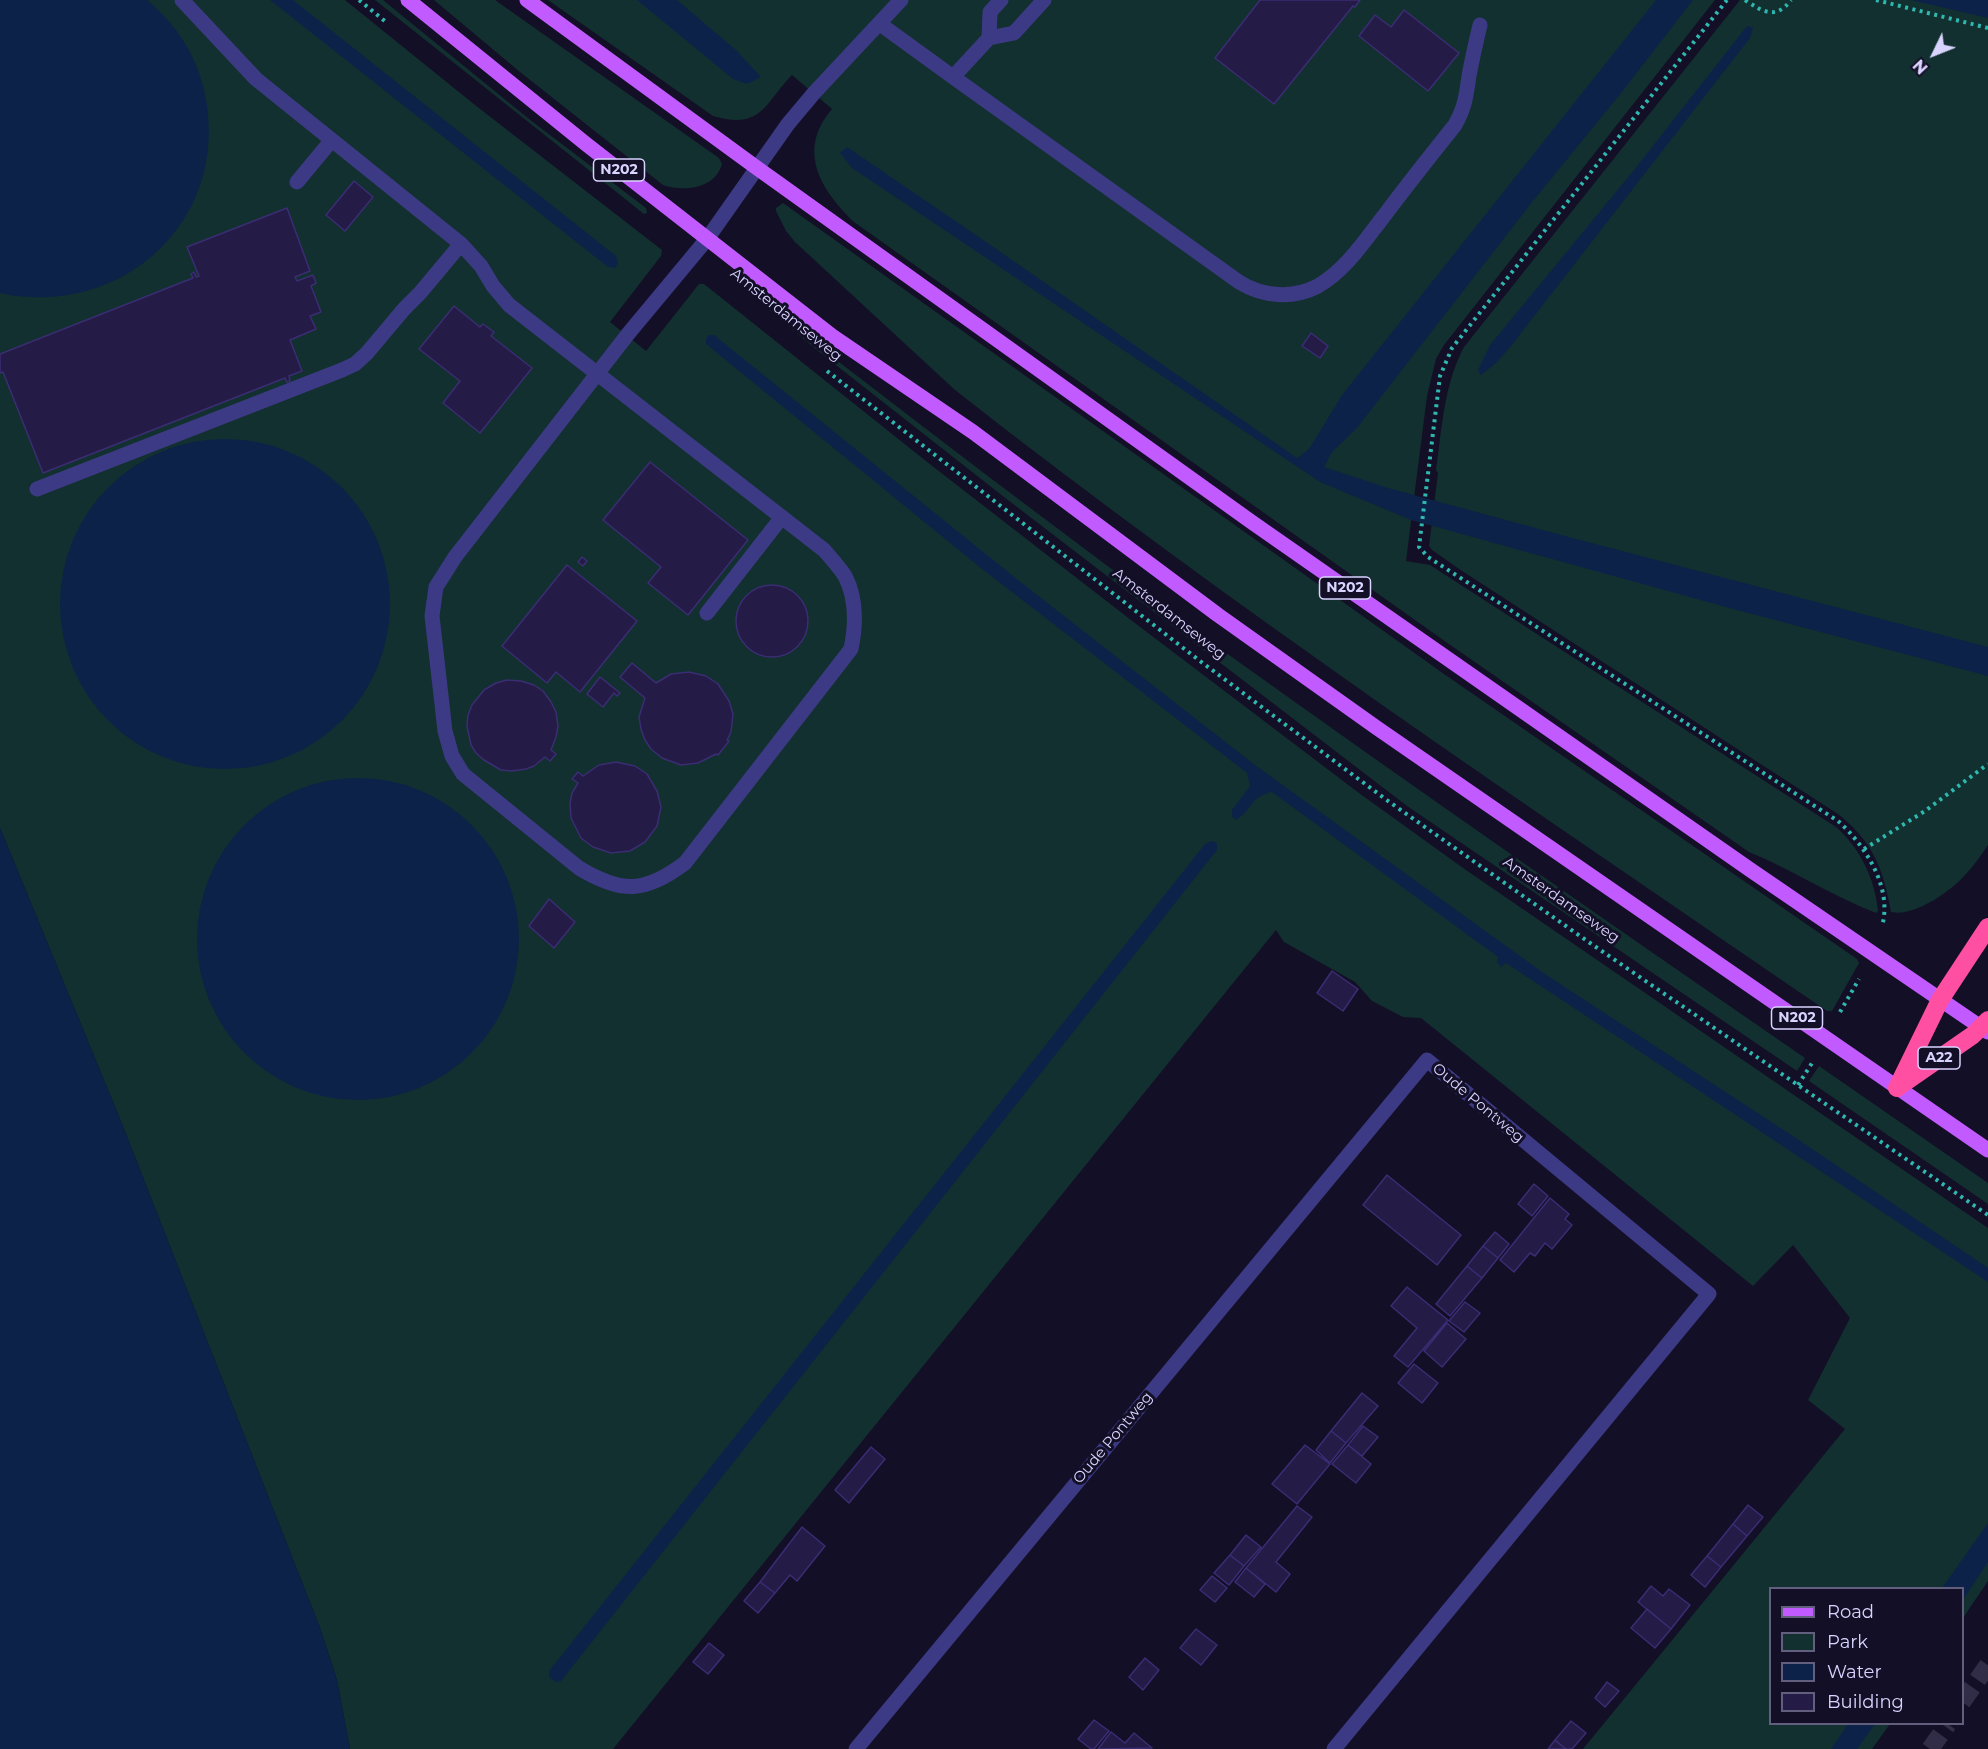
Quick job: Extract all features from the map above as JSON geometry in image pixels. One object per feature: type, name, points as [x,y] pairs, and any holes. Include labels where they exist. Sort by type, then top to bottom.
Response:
[{"type":"highway","name":"A22","points":[[1897,1088],[1940,1000],[1988,927]]},
{"type":"highway","name":"A22","points":[[1897,1088],[1986,1027]]},
{"type":"main road","name":"Amsterdamseweg","points":[[408,0],[505,80],[832,336],[973,432],[1218,615],[1377,729],[1988,1150]]},
{"type":"main road","name":"N202","points":[[527,0],[757,168],[1243,516],[1752,871],[1940,1000],[1986,1027]]},
{"type":"street","points":[[182,0],[256,79],[460,244],[481,266],[493,286],[509,305],[598,373],[824,550],[845,576],[854,601],[855,626],[851,649],[685,862],[665,878],[644,886],[624,887],[600,881],[579,868],[463,774],[452,756],[446,731],[432,616],[436,587],[455,556],[598,373],[707,239],[788,124],[901,0]]},
{"type":"street","points":[[989,38],[990,12],[1001,0]]},
{"type":"street","points":[[953,77],[989,38],[1014,33],[1044,0]]},
{"type":"street","points":[[880,24],[1239,282],[1263,294],[1276,295],[1316,287],[1337,272],[1356,252],[1455,126],[1464,110],[1468,94],[1469,76],[1480,25]]},
{"type":"street","points":[[297,182],[331,141]]},
{"type":"street","points":[[37,489],[354,364],[367,353],[420,293],[460,244]]},
{"type":"street","points":[[707,614],[782,517]]},
{"type":"street","name":"Oude Pontweg","points":[[856,1749],[1427,1060],[1709,1294],[1334,1749]]},
{"type":"path","points":[[359,0],[394,28]]},
{"type":"path","points":[[1727,0],[1452,348],[1440,376],[1419,544],[1420,551],[1428,557],[1838,821],[1864,849],[1875,871],[1885,906],[1884,919],[1866,967],[1798,1085]]},
{"type":"path","points":[[1745,0],[1771,13],[1785,8],[1791,0]]},
{"type":"path","points":[[1876,0],[1988,28]]},
{"type":"path","name":"Amsterdamseweg","points":[[825,369],[1200,661],[1388,801],[1988,1215]]},
{"type":"path","points":[[1864,849],[1925,811],[1988,764]]},
{"type":"green space","points":[[0,0],[345,0],[475,105],[662,250],[661,256],[610,322],[646,351],[699,284],[704,284],[931,465],[1359,793],[1463,868],[1988,1228],[1988,1581],[1964,1617],[1964,1587],[1769,1587],[1769,1725],[1889,1725],[1872,1749],[1583,1749],[1845,1429],[1808,1400],[1850,1318],[1793,1245],[1753,1286],[1421,1018],[1403,1017],[1372,1001],[1355,982],[1284,942],[1276,930],[613,1749],[350,1749],[337,1680],[320,1628],[120,1119],[0,828]]},
{"type":"green space","points":[[375,0],[383,0],[529,119],[646,208],[647,213],[644,214]]},
{"type":"green space","points":[[434,0],[495,0],[719,158],[722,164],[718,172],[713,179],[698,186],[680,188],[663,185],[520,72]]},
{"type":"green space","points":[[548,0],[1715,0],[1444,345],[1436,359],[1427,396],[1406,561],[1430,565],[1836,827],[1852,844],[1865,865],[1874,887],[1878,911],[1876,913],[1860,906],[1749,852],[1446,642],[854,222],[842,210],[823,183],[814,155],[821,125],[832,109],[792,75],[768,104],[752,117],[742,120],[713,116]]},
{"type":"green space","points":[[1740,0],[1988,0],[1988,845],[1971,868],[1950,889],[1921,907],[1900,913],[1891,912],[1875,857],[1860,835],[1838,814],[1462,571],[1429,546],[1445,407],[1452,376],[1464,347]]},
{"type":"green space","points":[[783,203],[1444,674],[1857,959],[1859,963],[1832,1011],[1827,1011],[1386,708],[1168,552],[1061,472],[955,390],[795,242],[786,231],[776,211],[776,208]]},
{"type":"green space","points":[[749,293],[1045,519],[1225,652],[1805,1058],[1797,1071],[1407,806],[1004,497],[818,351]]},
{"type":"green space","points":[[1819,1066],[1988,1183],[1988,1204],[1809,1081]]},
{"type":"water","points":[[0,0],[147,0],[178,32],[199,71],[206,100],[208,145],[200,186],[182,222],[156,252],[124,276],[86,291],[44,297],[0,293]]},
{"type":"water","points":[[270,0],[293,0],[616,256],[618,263],[615,268],[608,267]]},
{"type":"water","points":[[637,0],[677,0],[736,50],[761,77],[747,84],[733,79]]},
{"type":"water","points":[[1656,0],[1693,0],[1357,428],[1332,452],[1324,467],[1388,488],[1565,536],[1988,647],[1988,676],[1733,609],[1411,520],[1320,482],[852,168],[840,153],[847,147],[1297,458],[1309,449],[1342,395]]},
{"type":"water","points":[[1911,0],[1988,0],[1988,18]]},
{"type":"water","points":[[1747,26],[1753,28],[1750,38],[1511,346],[1481,375],[1478,370],[1490,345],[1634,170]]},
{"type":"water","points":[[709,335],[714,335],[1018,580],[1255,765],[1545,974],[1802,1142],[1988,1268],[1988,1282],[1506,963],[1501,967],[1497,962],[1498,957],[1272,792],[1254,801],[1245,813],[1235,820],[1232,810],[1250,786],[1247,773],[982,569],[706,344]]},
{"type":"water","points":[[225,439],[257,442],[288,451],[317,467],[342,487],[362,512],[378,541],[387,572],[390,604],[387,636],[378,667],[362,696],[342,721],[317,741],[288,757],[257,766],[225,769],[193,766],[162,757],[133,741],[108,721],[88,696],[72,667],[63,636],[60,604],[63,572],[72,541],[88,512],[108,487],[133,467],[162,451],[193,442]]},
{"type":"water","points":[[342,778],[374,778],[405,784],[434,797],[460,814],[483,837],[500,863],[513,892],[519,923],[516,971],[507,1001],[492,1029],[460,1064],[434,1081],[405,1094],[374,1100],[342,1100],[311,1094],[282,1081],[256,1064],[233,1041],[216,1015],[203,986],[197,955],[197,923],[203,892],[216,863],[233,837],[256,814],[282,797],[311,784]]},
{"type":"water","points":[[0,828],[120,1119],[320,1628],[337,1680],[350,1749],[0,1749]]},
{"type":"water","points":[[1212,841],[1217,843],[1217,850],[561,1681],[556,1682],[549,1677],[549,1671],[1205,844]]},
{"type":"water","points":[[1988,1523],[1988,1562],[1964,1598],[1964,1587],[1943,1587]]},
{"type":"water","points":[[1847,1725],[1874,1725],[1857,1749],[1831,1749]]},
{"type":"building","points":[[1260,0],[1360,0],[1274,104],[1215,58]]},
{"type":"building","points":[[1404,10],[1459,53],[1428,91],[1359,36],[1375,15],[1391,27]]},
{"type":"building","points":[[354,181],[373,197],[345,231],[326,215]]},
{"type":"building","points":[[287,208],[310,271],[295,277],[297,281],[313,275],[316,283],[311,286],[321,312],[310,316],[316,329],[290,340],[302,371],[289,376],[290,381],[287,382],[285,378],[43,473],[3,372],[0,373],[0,354],[193,278],[191,274],[194,272],[196,277],[199,276],[187,247]]},
{"type":"building","points":[[454,306],[480,327],[483,324],[494,332],[491,336],[532,368],[480,433],[443,403],[460,381],[419,349]]},
{"type":"building","points":[[1311,333],[1328,346],[1320,358],[1302,346]]},
{"type":"building","points":[[650,462],[748,540],[688,615],[648,583],[661,567],[603,520]]},
{"type":"building","points":[[582,557],[587,561],[583,566],[578,562]]},
{"type":"building","points":[[567,565],[637,621],[580,692],[556,672],[547,683],[502,646]]},
{"type":"building","points":[[772,585],[786,588],[798,595],[805,607],[808,621],[805,635],[798,647],[786,654],[772,657],[758,654],[746,647],[739,635],[736,621],[739,607],[746,595],[758,588]]},
{"type":"building","points":[[632,663],[656,683],[671,674],[689,672],[706,676],[718,684],[729,701],[733,714],[731,732],[727,740],[729,741],[718,755],[698,763],[681,765],[662,758],[651,749],[645,740],[639,717],[645,698],[620,677]]},
{"type":"building","points":[[600,677],[620,693],[617,696],[614,693],[603,707],[587,694]]},
{"type":"building","points":[[507,680],[534,685],[543,691],[551,702],[556,712],[558,726],[551,750],[556,754],[550,761],[545,757],[526,769],[501,770],[484,760],[471,745],[467,726],[472,705],[484,690]]},
{"type":"building","points":[[616,762],[635,766],[647,774],[657,791],[661,807],[657,826],[645,842],[630,851],[611,853],[593,847],[581,838],[571,818],[570,804],[572,793],[578,783],[572,779],[578,772],[583,776],[599,765]]},
{"type":"building","points":[[549,899],[575,922],[554,948],[529,926]]},
{"type":"building","points":[[1332,971],[1358,989],[1343,1011],[1317,993]]},
{"type":"building","points":[[1387,1175],[1461,1235],[1437,1265],[1363,1205]]},
{"type":"building","points":[[1534,1184],[1548,1196],[1532,1216],[1518,1204]]},
{"type":"building","points":[[1550,1198],[1569,1214],[1565,1219],[1572,1225],[1552,1249],[1545,1243],[1535,1256],[1530,1253],[1514,1272],[1500,1260]]},
{"type":"building","points":[[1495,1232],[1509,1244],[1498,1258],[1483,1246]]},
{"type":"building","points":[[1483,1246],[1498,1258],[1482,1278],[1467,1266]]},
{"type":"building","points":[[1467,1266],[1482,1278],[1450,1316],[1436,1304]]},
{"type":"building","points":[[1407,1287],[1448,1320],[1408,1367],[1394,1356],[1417,1328],[1391,1306]]},
{"type":"building","points":[[1465,1302],[1480,1313],[1464,1332],[1449,1321]]},
{"type":"building","points":[[1447,1323],[1466,1339],[1442,1367],[1424,1351]]},
{"type":"building","points":[[1414,1364],[1438,1383],[1422,1403],[1398,1383]]},
{"type":"building","points":[[1362,1393],[1378,1406],[1346,1443],[1331,1431]]},
{"type":"building","points":[[1363,1426],[1378,1437],[1362,1456],[1348,1445]]},
{"type":"building","points":[[1331,1431],[1346,1443],[1330,1463],[1316,1450]]},
{"type":"building","points":[[1305,1445],[1330,1464],[1297,1504],[1272,1484]]},
{"type":"building","points":[[1348,1445],[1371,1464],[1356,1483],[1332,1464]]},
{"type":"building","points":[[871,1447],[885,1459],[849,1503],[835,1490]]},
{"type":"building","points":[[1748,1505],[1763,1517],[1747,1536],[1733,1524]]},
{"type":"building","points":[[1297,1506],[1312,1517],[1276,1562],[1290,1574],[1276,1592],[1246,1568]]},
{"type":"building","points":[[1733,1524],[1747,1536],[1721,1567],[1707,1556]]},
{"type":"building","points":[[802,1527],[825,1546],[797,1581],[790,1575],[775,1593],[760,1582]]},
{"type":"building","points":[[1246,1535],[1261,1547],[1244,1566],[1230,1555]]},
{"type":"building","points":[[1230,1555],[1244,1566],[1229,1585],[1214,1573]]},
{"type":"building","points":[[1707,1556],[1721,1567],[1705,1587],[1691,1575]]},
{"type":"building","points":[[1246,1568],[1265,1584],[1254,1597],[1235,1582]]},
{"type":"building","points":[[1212,1576],[1227,1588],[1215,1602],[1200,1590]]},
{"type":"building","points":[[760,1582],[775,1593],[758,1613],[744,1601]]},
{"type":"building","points":[[1651,1586],[1663,1596],[1669,1589],[1690,1605],[1671,1629],[1638,1602]]},
{"type":"building","points":[[1647,1609],[1671,1629],[1655,1648],[1631,1628]]},
{"type":"building","points":[[1196,1629],[1217,1645],[1201,1665],[1180,1648]]},
{"type":"building","points":[[709,1643],[724,1655],[708,1674],[693,1662]]},
{"type":"building","points":[[1145,1658],[1159,1670],[1143,1690],[1129,1677]]},
{"type":"building","points":[[1607,1682],[1619,1691],[1605,1707],[1595,1698]]},
{"type":"building","points":[[1094,1720],[1109,1731],[1094,1749],[1091,1749],[1078,1739]]},
{"type":"building","points":[[1571,1721],[1586,1733],[1572,1749],[1566,1749],[1555,1740]]},
{"type":"building","points":[[1111,1732],[1125,1743],[1134,1733],[1152,1748],[1098,1749]]},
{"type":"building","points":[[1555,1740],[1557,1742],[1566,1749],[1548,1749]]},
{"type":"tunnel","points":[[1964,1699],[1988,1665]]},
{"type":"tunnel","points":[[1930,1749],[1947,1725]]}]
